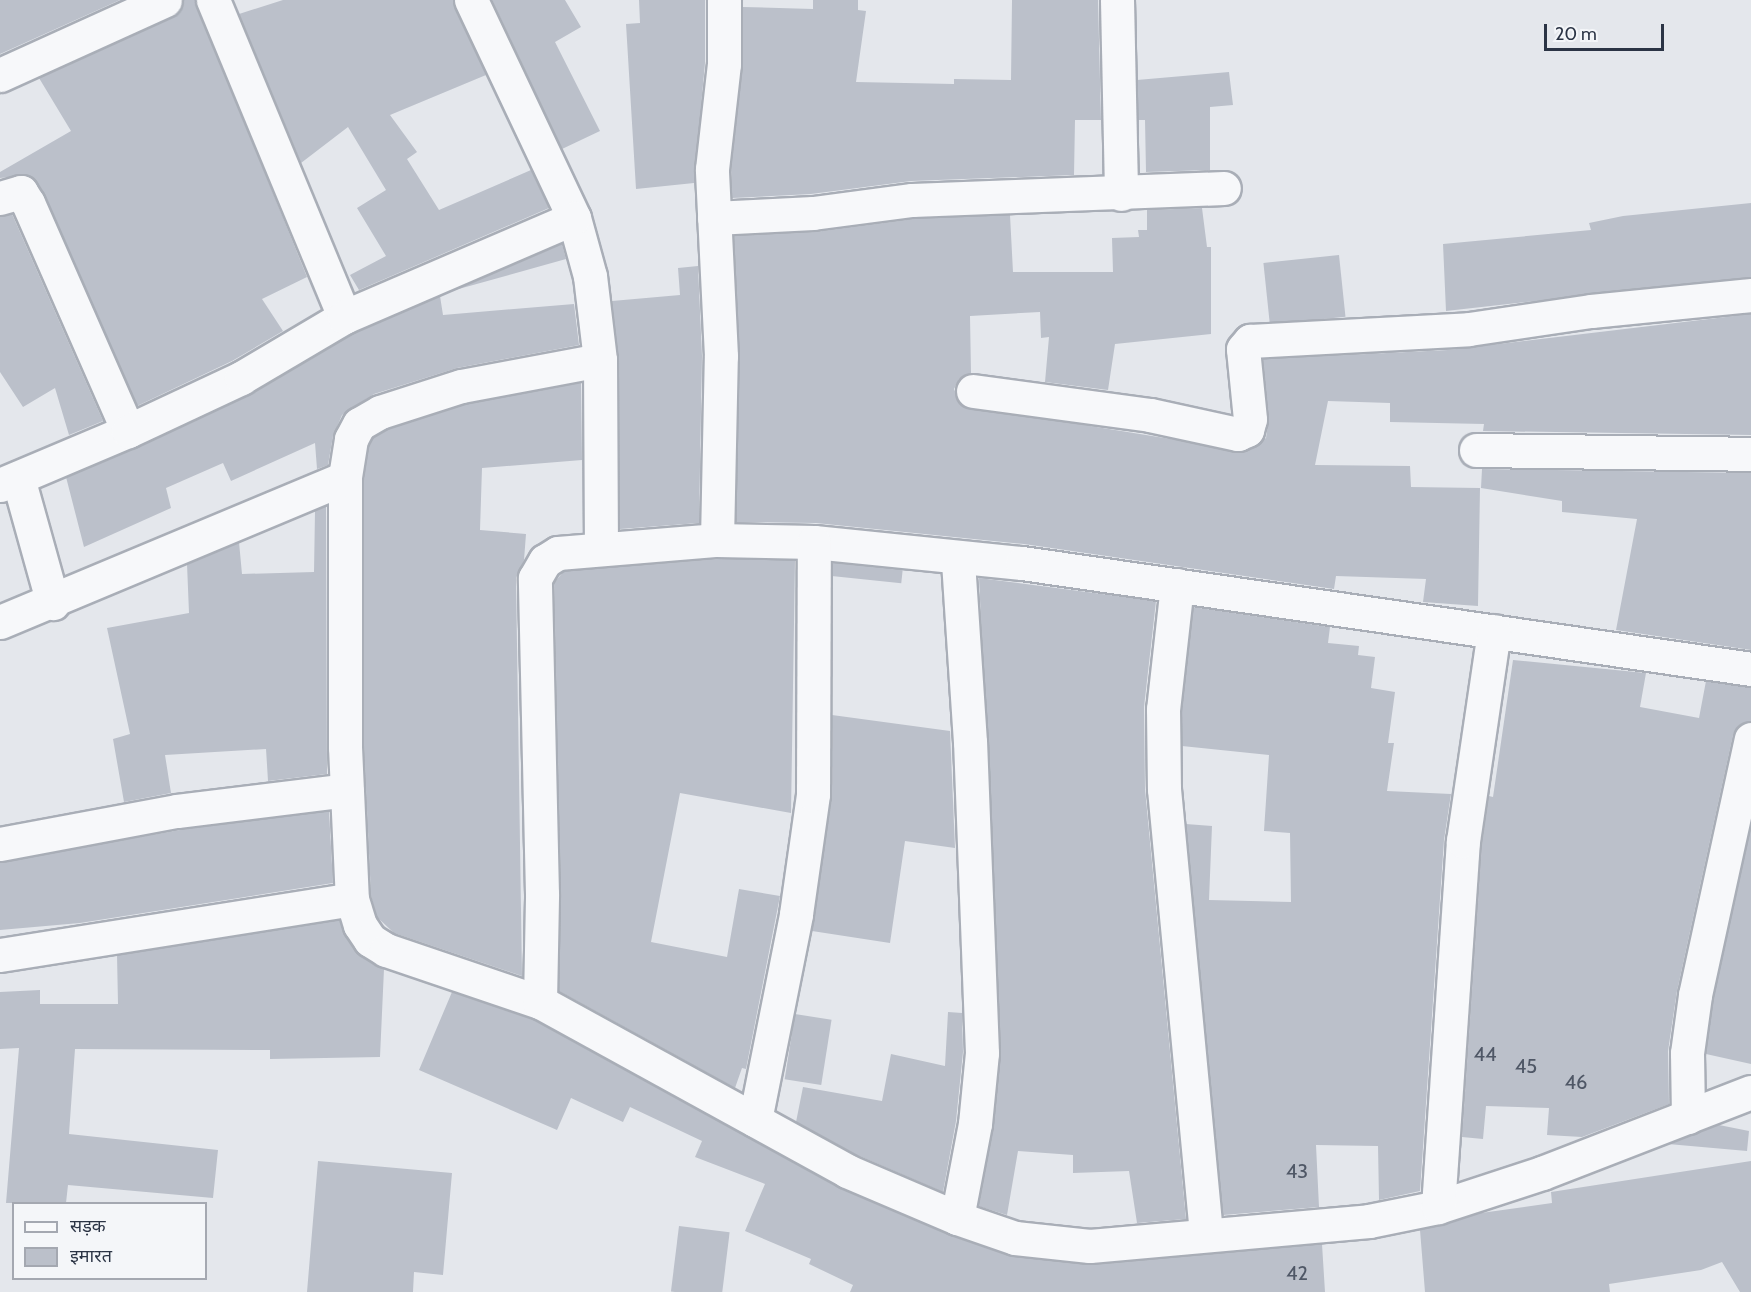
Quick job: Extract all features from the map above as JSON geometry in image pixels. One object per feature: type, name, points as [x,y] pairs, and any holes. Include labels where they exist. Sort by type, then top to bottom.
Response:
[{"type":"street","points":[[213,0],[344,317]]},
{"type":"street","points":[[471,0],[574,218],[590,276],[600,360],[601,549]]},
{"type":"street","points":[[717,540],[721,356],[712,169],[724,64],[724,0]]},
{"type":"street","points":[[1117,0],[1121,194]]},
{"type":"street","points":[[0,75],[145,4]]},
{"type":"street","points":[[714,218],[813,213],[912,200],[1121,194],[1224,188]]},
{"type":"street","points":[[0,198],[21,192],[28,202],[128,431]]},
{"type":"street","points":[[53,603],[9,481],[128,431],[241,378],[344,317],[574,218]]},
{"type":"street","points":[[972,391],[1150,415],[1238,434],[1247,430],[1250,420],[1243,350],[1250,341],[1469,329],[1591,311],[1751,295]]},
{"type":"street","points":[[600,360],[460,386],[380,412],[359,424],[351,439],[345,478],[347,790],[352,899],[360,924],[370,940],[386,950],[540,1002],[847,1171],[957,1218],[1015,1238],[1090,1246],[1369,1221],[1438,1207],[1542,1173],[1751,1092]]},
{"type":"street","points":[[1476,450],[1751,454]]},
{"type":"street","points":[[0,622],[53,603],[345,478]]},
{"type":"street","points":[[540,1002],[542,894],[535,578],[545,561],[558,553],[717,540],[814,542],[1177,585],[1751,669]]},
{"type":"street","points":[[755,1120],[796,914],[813,794],[814,542]]},
{"type":"street","points":[[957,1218],[975,1124],[982,1053],[970,742],[958,558]]},
{"type":"street","points":[[1177,585],[1163,709],[1164,789],[1206,1235]]},
{"type":"street","points":[[1438,1207],[1463,841],[1494,631]]},
{"type":"street","points":[[1688,1117],[1687,1053],[1695,996],[1751,740]]},
{"type":"street","points":[[0,844],[177,811],[347,790]]},
{"type":"street","points":[[0,955],[352,899]]},
{"type":"building","points":[[0,0],[120,0],[0,54]]},
{"type":"building","points":[[183,0],[195,0],[307,277],[262,299],[283,331],[232,361],[137,406],[44,193],[28,175],[0,178],[0,172],[71,131],[39,78],[173,17],[181,10]]},
{"type":"building","points":[[283,0],[453,0],[486,75],[390,115],[417,152],[407,159],[439,210],[531,170],[549,208],[359,290],[350,275],[386,256],[357,208],[386,190],[348,127],[301,163],[239,14]]},
{"type":"building","points":[[492,0],[565,0],[581,27],[555,42],[600,131],[562,149]]},
{"type":"building","points":[[639,0],[705,0],[705,63],[694,183],[636,189],[626,24],[640,23]]},
{"type":"building","points":[[813,0],[858,0],[858,10],[866,11],[856,82],[954,84],[954,79],[1011,80],[1012,0],[1098,0],[1101,120],[1075,120],[1074,175],[911,181],[811,194],[732,198],[731,170],[743,64],[743,7],[813,9]]},
{"type":"building","points":[[1229,72],[1233,105],[1210,107],[1210,170],[1146,172],[1145,120],[1138,120],[1137,80]]},
{"type":"building","points":[[1751,203],[1751,277],[1446,311],[1443,244],[1591,230],[1589,223],[1623,216]]},
{"type":"building","points":[[1202,208],[1207,247],[1211,247],[1211,334],[1115,344],[1108,390],[1045,382],[1049,337],[1041,338],[1040,312],[970,316],[971,373],[959,379],[954,389],[961,405],[1245,451],[1266,438],[1269,417],[1263,359],[1448,350],[1751,314],[1751,435],[1483,431],[1484,424],[1390,422],[1390,403],[1328,401],[1315,465],[1410,466],[1411,487],[1480,488],[1478,606],[1423,602],[1426,579],[1336,576],[1334,589],[1024,544],[816,523],[736,522],[740,356],[734,236],[815,232],[914,219],[1010,215],[1013,272],[1113,272],[1112,238],[1139,237],[1138,230],[1147,230],[1147,210]]},
{"type":"building","points":[[12,214],[103,421],[69,435],[55,388],[23,407],[0,372],[0,216]]},
{"type":"building","points":[[562,244],[566,259],[455,290]]},
{"type":"building","points":[[1339,255],[1345,317],[1270,325],[1263,263]]},
{"type":"building","points":[[698,266],[702,356],[699,523],[620,529],[619,360],[612,301],[680,295],[678,268]]},
{"type":"building","points":[[440,296],[443,315],[574,304],[579,345],[457,368],[374,394],[342,415],[333,436],[328,465],[317,469],[315,443],[231,481],[223,463],[166,488],[171,508],[84,547],[66,477],[249,395],[353,334]]},
{"type":"building","points":[[581,383],[582,460],[482,468],[480,530],[526,534],[524,560],[516,578],[522,976],[394,933],[377,917],[371,896],[364,747],[364,479],[369,445],[373,438],[388,429],[466,404]]},
{"type":"building","points":[[1482,469],[1751,473],[1751,650],[1616,630],[1637,519],[1562,512],[1562,501],[1481,488]]},
{"type":"building","points":[[326,506],[327,774],[268,781],[266,749],[165,755],[171,793],[124,802],[113,739],[130,734],[107,628],[189,613],[187,564],[239,542],[242,574],[314,572],[315,511]]},
{"type":"building","points":[[718,559],[795,560],[791,813],[680,793],[651,942],[727,957],[739,889],[780,896],[746,1069],[742,1068],[735,1088],[559,991],[561,894],[554,583],[564,571]]},
{"type":"building","points":[[833,563],[903,570],[901,583],[832,576]]},
{"type":"building","points":[[979,578],[1156,601],[1144,707],[1145,789],[1186,1219],[1137,1223],[1129,1171],[1073,1173],[1073,1155],[1018,1151],[1007,1215],[978,1206],[993,1127],[1001,1052]]},
{"type":"building","points":[[1193,607],[1330,627],[1328,643],[1359,646],[1358,655],[1375,657],[1371,688],[1395,692],[1388,743],[1394,743],[1387,791],[1451,794],[1444,840],[1420,1191],[1379,1200],[1378,1146],[1316,1145],[1319,1207],[1223,1215],[1186,824],[1212,826],[1209,900],[1291,902],[1290,833],[1264,831],[1269,755],[1182,746],[1182,710]]},
{"type":"building","points":[[1513,660],[1646,673],[1640,707],[1699,718],[1706,681],[1751,687],[1751,721],[1738,726],[1733,735],[1677,991],[1668,1051],[1669,1104],[1582,1137],[1547,1135],[1549,1108],[1486,1106],[1483,1139],[1462,1137],[1482,843],[1489,796],[1493,797]]},
{"type":"building","points":[[832,715],[950,731],[955,848],[905,841],[890,943],[812,931],[832,797]]},
{"type":"building","points":[[329,811],[333,883],[80,923],[0,930],[0,862],[180,830]]},
{"type":"building","points":[[1751,827],[1751,1064],[1706,1054],[1713,998]]},
{"type":"building","points":[[339,920],[355,951],[384,969],[380,1057],[270,1059],[270,1050],[75,1049],[69,1134],[218,1150],[213,1198],[68,1185],[66,1202],[6,1203],[19,1048],[0,1049],[0,992],[40,990],[40,1004],[118,1004],[117,955]]},
{"type":"building","points":[[452,992],[532,1019],[840,1188],[1009,1256],[1092,1265],[1322,1244],[1325,1292],[850,1292],[853,1285],[809,1264],[811,1259],[745,1231],[765,1184],[695,1157],[702,1141],[630,1107],[623,1122],[571,1098],[557,1130],[419,1070]]},
{"type":"building","points":[[948,1012],[962,1013],[963,1052],[956,1121],[943,1192],[855,1154],[796,1122],[803,1087],[882,1101],[891,1054],[945,1066]]},
{"type":"building","points":[[795,1014],[832,1020],[821,1085],[785,1079]]},
{"type":"building","points":[[1719,1125],[1749,1131],[1747,1151],[1668,1144]]},
{"type":"building","points":[[318,1161],[452,1173],[443,1275],[414,1272],[413,1292],[307,1292]]},
{"type":"building","points":[[1751,1161],[1751,1292],[1740,1292],[1722,1262],[1701,1270],[1609,1284],[1610,1292],[1425,1292],[1420,1230],[1481,1213],[1552,1203],[1551,1192]]},
{"type":"building","points":[[679,1226],[730,1232],[722,1292],[671,1292]]}]
